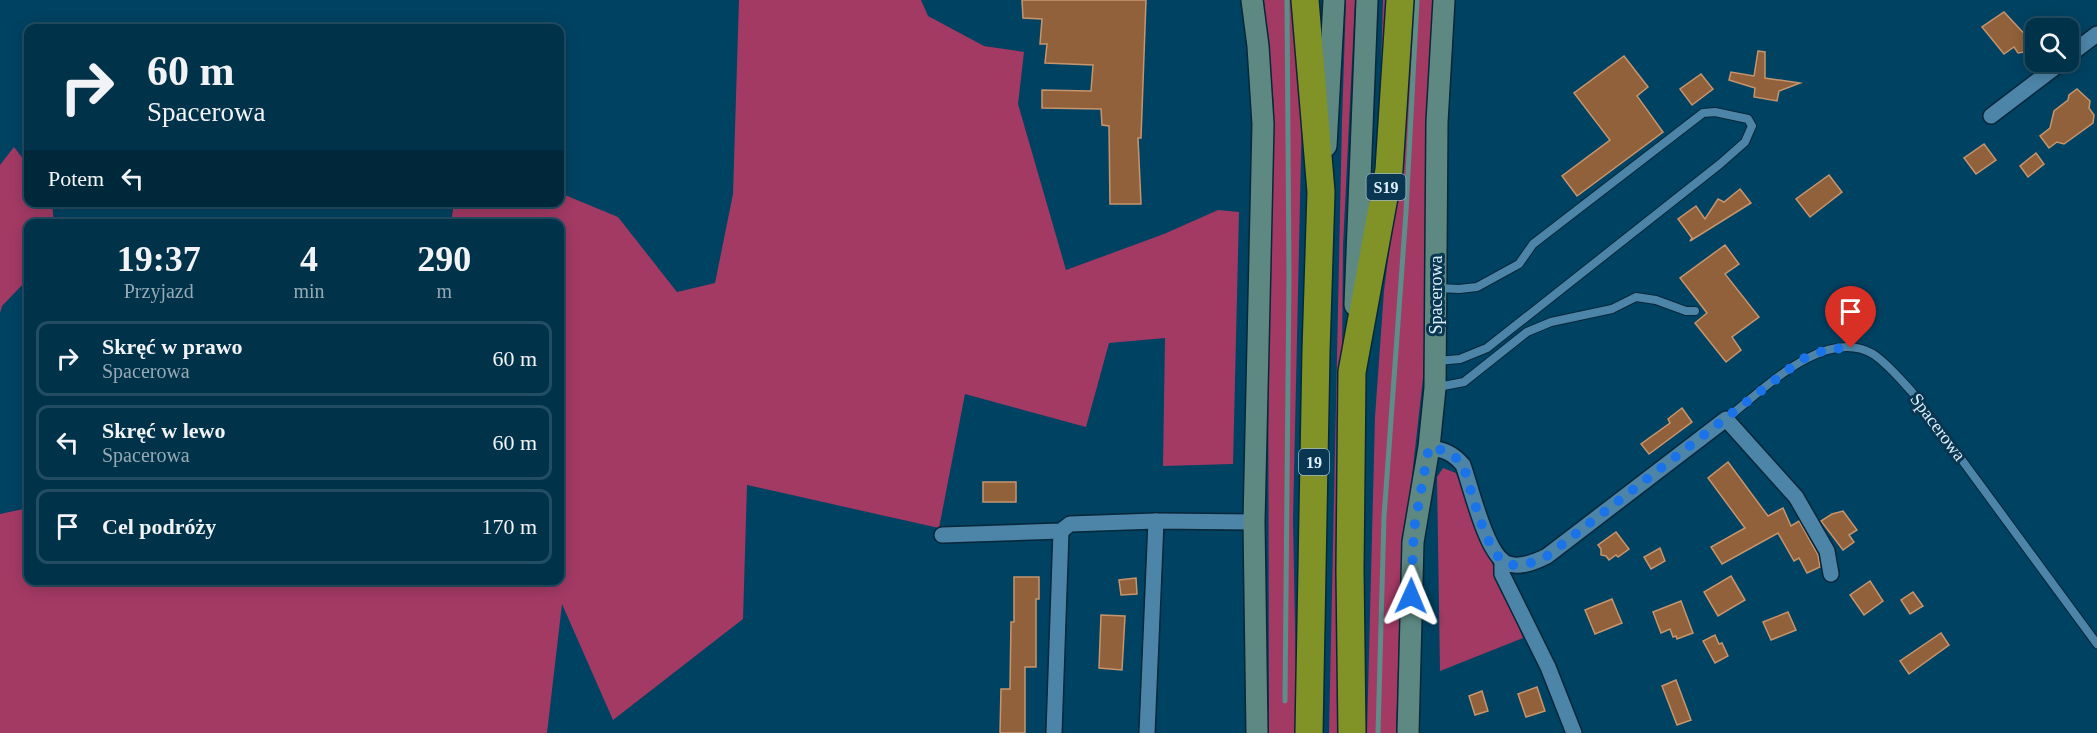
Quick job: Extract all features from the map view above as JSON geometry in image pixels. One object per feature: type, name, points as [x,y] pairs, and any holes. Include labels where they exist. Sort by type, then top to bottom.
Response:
[{"type":"highway","points":[[1305,0],[1321,192]]},
{"type":"highway","name":"S19","points":[[1352,372],[1389,170],[1400,0]]},
{"type":"highway","name":"19","points":[[1309,733],[1321,192]]},
{"type":"highway","name":"19","points":[[1352,372],[1350,570],[1352,733]]},
{"type":"street","points":[[1252,0],[1258,46],[1263,124],[1254,522],[1257,733]]},
{"type":"street","points":[[1321,192],[1329,121],[1334,0]]},
{"type":"street","points":[[1352,372],[1366,0]]},
{"type":"street","name":"Spacerowa","points":[[1408,733],[1412,558],[1417,510],[1429,447],[1435,388],[1437,122],[1444,0]]},
{"type":"street","points":[[2079,48],[2097,34]]},
{"type":"street","points":[[1991,116],[2049,72]]},
{"type":"street","points":[[1726,419],[1796,497],[1827,551],[1831,574]]},
{"type":"street","name":"Spacerowa","points":[[1502,560],[1516,565],[1533,563],[1547,556],[1726,419]]},
{"type":"street","points":[[1429,447],[1447,451],[1463,465],[1486,536],[1502,560],[1502,574],[1548,667],[1574,733]]},
{"type":"street","points":[[942,535],[1060,531],[1070,524],[1156,521],[1254,522]]},
{"type":"street","points":[[1147,733],[1156,521]]},
{"type":"street","points":[[1054,733],[1060,531]]},
{"type":"lane","points":[[1436,288],[1477,287],[1519,264],[1533,244],[1703,113],[1715,112],[1748,119],[1752,126],[1745,142],[1720,164],[1487,348],[1460,359],[1436,361]]},
{"type":"lane","points":[[1435,388],[1464,381],[1527,332],[1551,322],[1612,309],[1636,297],[1656,300],[1695,312]]},
{"type":"lane","name":"Spacerowa","points":[[1726,419],[1801,360],[1817,352],[1834,348],[1851,348],[1871,353],[1889,367],[1912,392],[2097,644]]},
{"type":"shaded area","points":[[739,0],[921,0],[928,16],[984,46],[1024,52],[1018,104],[1066,270],[1164,234],[1218,210],[1239,212],[1233,464],[1163,466],[1165,338],[1109,343],[1086,427],[965,394],[939,528],[747,485],[743,619],[613,720],[562,604],[547,733],[0,733],[0,514],[24,509],[24,585],[564,585],[564,219],[452,219],[453,207],[564,207],[564,195],[618,217],[677,292],[715,283],[733,194]]},
{"type":"shaded area","points":[[1264,0],[1294,0],[1302,110],[1293,520],[1297,733],[1269,733],[1268,238],[1271,236],[1274,107]]},
{"type":"shaded area","points":[[1346,0],[1355,0],[1343,246],[1339,699],[1337,733],[1329,733],[1342,121]]},
{"type":"shaded area","points":[[1383,0],[1392,0],[1377,195]]},
{"type":"shaded area","points":[[1410,0],[1438,0],[1423,378],[1401,574],[1396,733],[1367,733],[1375,417],[1384,291],[1395,204]]},
{"type":"shaded area","points":[[14,147],[24,160],[24,207],[52,207],[54,219],[24,219],[24,283],[2,306],[0,313],[0,165]]},
{"type":"shaded area","points":[[1443,468],[1456,473],[1523,638],[1440,671],[1437,477]]},
{"type":"building","points":[[1022,0],[1146,0],[1141,138],[1138,138],[1141,204],[1110,204],[1109,126],[1102,125],[1101,109],[1042,108],[1042,90],[1091,91],[1093,65],[1045,63],[1047,44],[1040,44],[1042,19],[1023,18]]},
{"type":"building","points":[[2004,12],[2025,35],[2025,51],[2018,53],[2014,47],[2004,54],[1982,27]]},
{"type":"building","points":[[1758,51],[1765,52],[1765,78],[1800,83],[1779,91],[1777,101],[1754,97],[1755,88],[1729,80],[1731,72],[1754,76]]},
{"type":"building","points":[[1624,56],[1648,87],[1637,96],[1663,132],[1577,196],[1562,176],[1610,140],[1574,93]]},
{"type":"building","points":[[1701,74],[1713,89],[1692,105],[1680,89]]},
{"type":"building","points":[[2077,89],[2090,101],[2089,108],[2094,115],[2093,123],[2064,144],[2057,142],[2049,148],[2040,136],[2050,128],[2054,111]]},
{"type":"building","points":[[1984,144],[1996,160],[1976,174],[1964,158]]},
{"type":"building","points":[[2036,153],[2044,164],[2028,177],[2020,166]]},
{"type":"building","points":[[1829,175],[1842,192],[1810,217],[1796,199]]},
{"type":"building","points":[[1740,189],[1751,203],[1690,241],[1692,238],[1678,219],[1696,206],[1705,219],[1718,199],[1724,202]]},
{"type":"building","points":[[1725,245],[1739,264],[1725,274],[1759,317],[1732,337],[1741,350],[1726,362],[1695,323],[1707,313],[1680,278]]},
{"type":"building","points":[[1682,408],[1692,422],[1649,454],[1641,444],[1670,423],[1668,419]]},
{"type":"building","points":[[1728,462],[1768,516],[1783,508],[1791,526],[1799,521],[1818,555],[1820,567],[1807,573],[1799,558],[1794,561],[1778,533],[1722,564],[1711,547],[1745,528],[1708,478]]},
{"type":"building","points":[[983,482],[1016,482],[1016,502],[983,502]]},
{"type":"building","points":[[1843,511],[1857,530],[1849,535],[1854,542],[1843,550],[1821,521],[1832,514]]},
{"type":"building","points":[[1616,532],[1629,549],[1609,560],[1606,556],[1601,555],[1598,545]]},
{"type":"building","points":[[1660,548],[1665,561],[1651,569],[1644,557]]},
{"type":"building","points":[[1731,576],[1745,600],[1718,616],[1704,592]]},
{"type":"building","points":[[1014,577],[1039,577],[1039,599],[1036,599],[1036,667],[1025,667],[1025,733],[1000,733],[1001,689],[1010,689]]},
{"type":"building","points":[[1136,578],[1137,594],[1121,595],[1119,580]]},
{"type":"building","points":[[1870,581],[1883,601],[1864,615],[1850,595]]},
{"type":"building","points":[[1913,592],[1923,606],[1910,614],[1901,600]]},
{"type":"building","points":[[1612,599],[1622,623],[1595,634],[1585,610]]},
{"type":"building","points":[[1681,601],[1693,633],[1677,639],[1676,636],[1673,637],[1670,629],[1661,633],[1653,612]]},
{"type":"building","points":[[1788,612],[1796,630],[1771,640],[1763,622]]},
{"type":"building","points":[[1101,615],[1125,616],[1122,670],[1099,668]]},
{"type":"building","points":[[1941,633],[1949,645],[1909,674],[1900,661]]},
{"type":"building","points":[[1715,635],[1728,656],[1715,663],[1703,641]]},
{"type":"building","points":[[1676,680],[1691,720],[1677,725],[1662,686]]},
{"type":"building","points":[[1537,687],[1545,711],[1526,717],[1518,694]]},
{"type":"building","points":[[1482,691],[1488,711],[1475,715],[1469,696]]},
{"type":"waterway","points":[[1285,701],[1289,277],[1287,0]]},
{"type":"waterway","points":[[1378,733],[1384,517],[1406,212],[1417,0]]},
{"type":"route","points":[[1411,596],[1414,529],[1429,447],[1447,451],[1463,465],[1486,536],[1502,560],[1516,565],[1533,563],[1547,556],[1801,360],[1817,352],[1834,348],[1851,348]]}]
